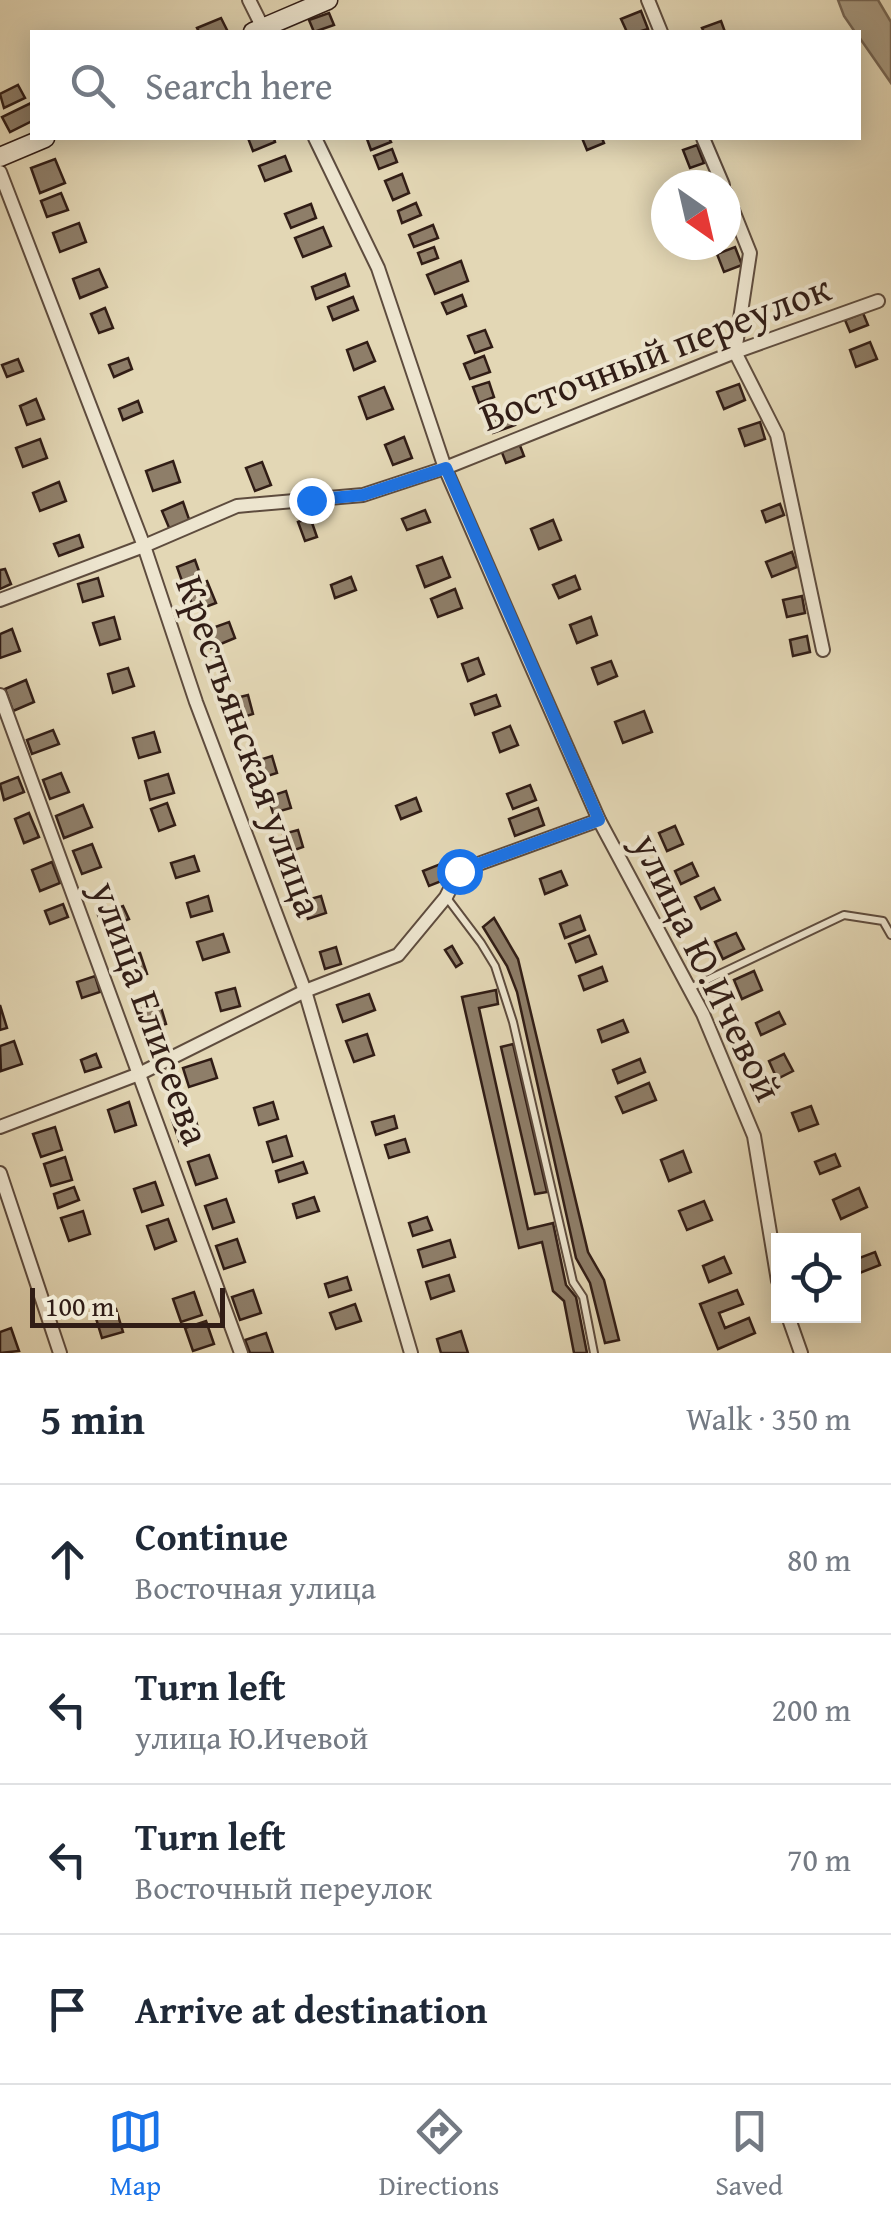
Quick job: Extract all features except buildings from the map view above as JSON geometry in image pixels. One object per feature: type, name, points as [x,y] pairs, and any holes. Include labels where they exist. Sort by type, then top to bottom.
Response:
[{"type":"street","points":[[248,0],[260,30]]},
{"type":"street","points":[[262,30],[328,0]]},
{"type":"street","points":[[648,0],[660,30]]},
{"type":"street","points":[[0,157],[41,140]]},
{"type":"street","name":"улица Ю.Ичевой","points":[[317,140],[378,268],[446,468],[599,820],[703,1014],[754,1136],[771,1239]]},
{"type":"street","points":[[704,140],[716,170]]},
{"type":"street","name":"Крестьянская улица","points":[[0,172],[144,546],[196,702],[305,991],[411,1353]]},
{"type":"street","points":[[741,230],[750,253],[736,352],[778,435],[824,650]]},
{"type":"street","name":"Восточный переулок","points":[[0,600],[237,506],[363,495],[446,468],[736,352],[878,301]]},
{"type":"street","name":"улица Елисеева","points":[[0,695],[241,1353]]},
{"type":"street","points":[[0,1127],[138,1074],[305,991],[398,955],[446,897],[459,871],[599,820]]},
{"type":"street","points":[[0,1173],[60,1353]]},
{"type":"street","points":[[790,1323],[801,1353]]},
{"type":"lane","points":[[446,897],[494,966],[513,1022],[594,1353]]},
{"type":"lane","points":[[689,988],[844,915],[882,921],[891,935]]},
{"type":"shaded area","points":[[838,0],[878,0],[891,22],[891,83],[861,40],[861,30],[854,30]]},
{"type":"route","points":[[311,500],[363,495],[446,468],[599,820],[459,871]]}]
